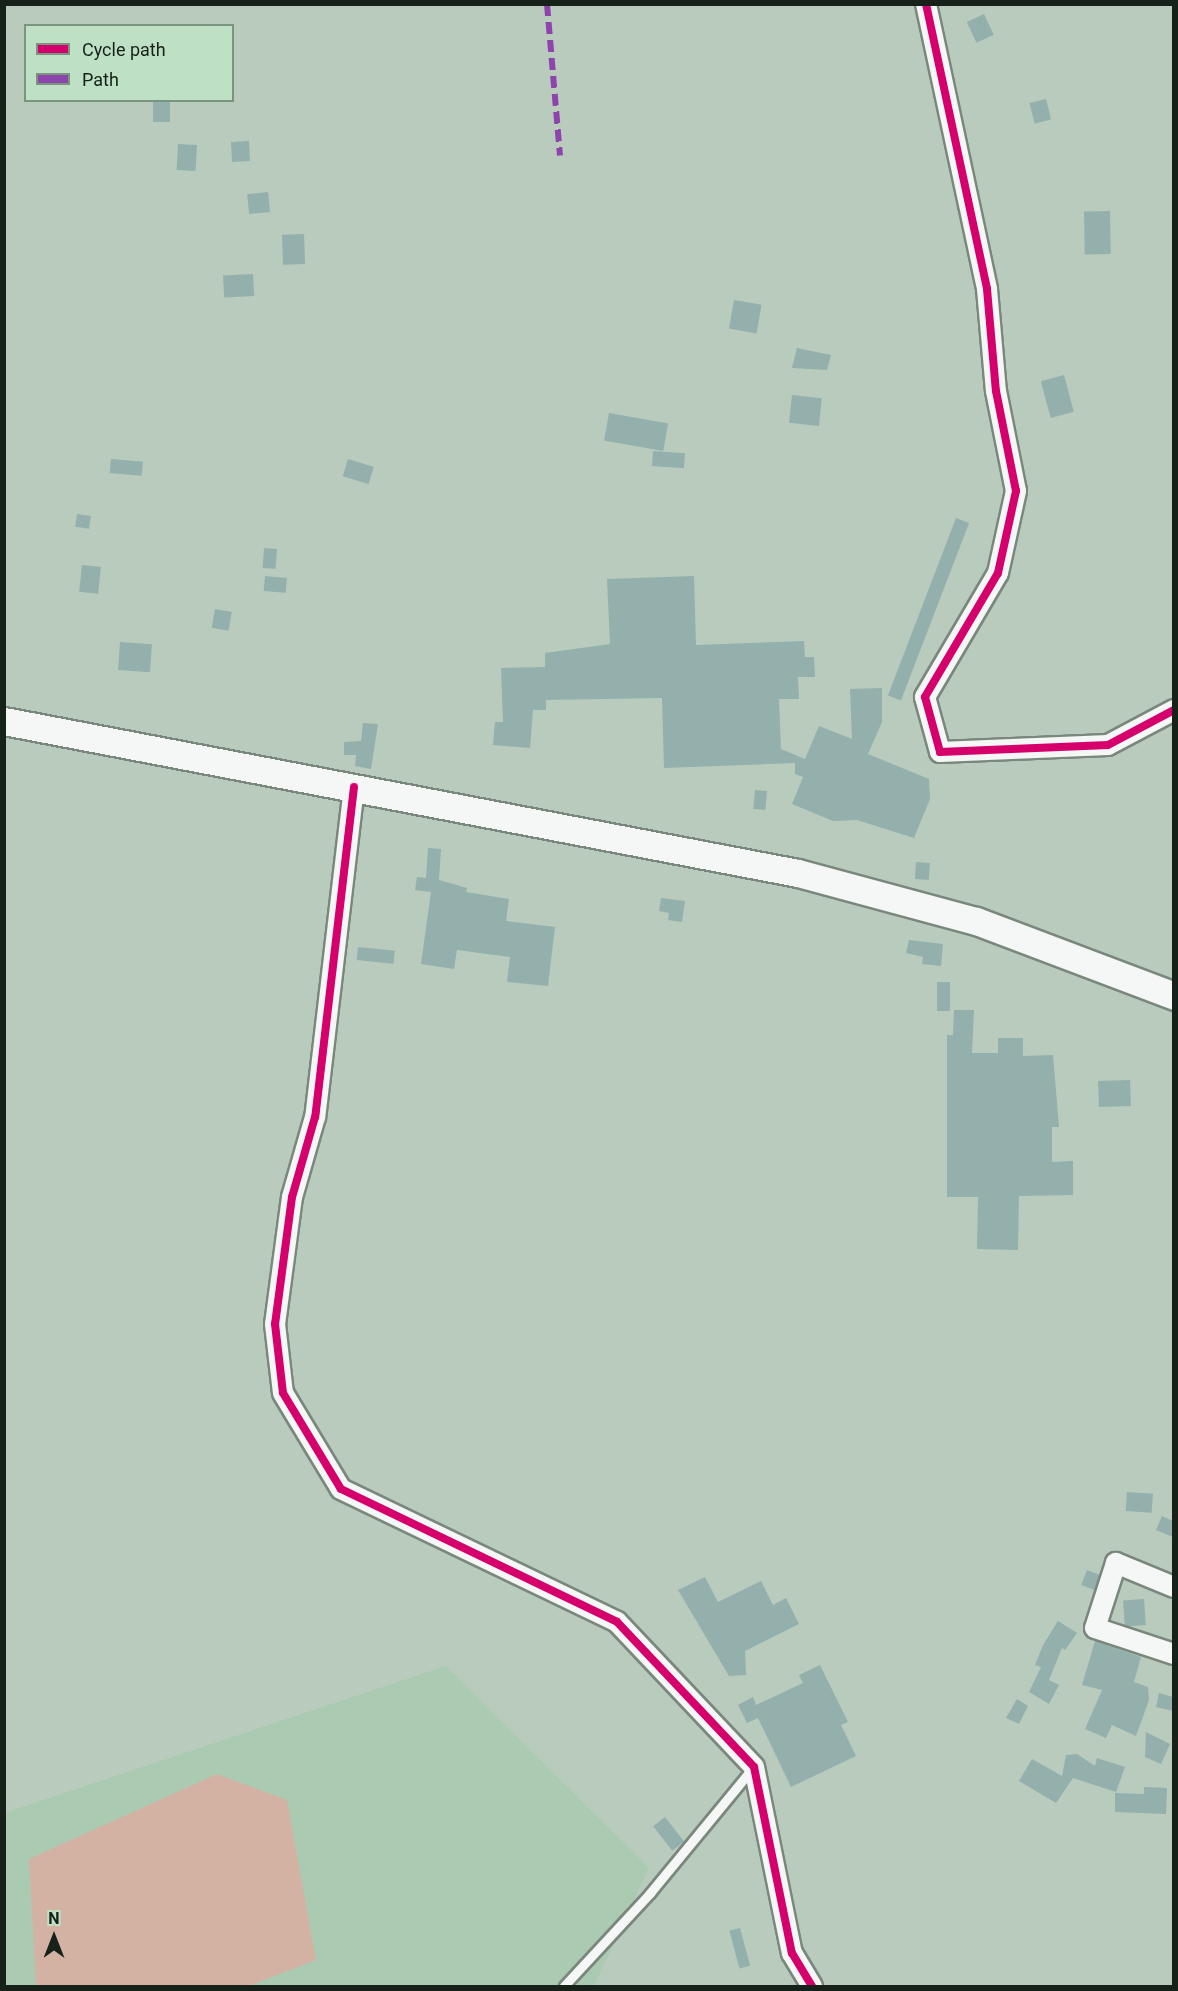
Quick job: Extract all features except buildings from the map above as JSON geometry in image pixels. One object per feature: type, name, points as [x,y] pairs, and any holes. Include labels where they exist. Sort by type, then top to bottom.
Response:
[{"type":"main road","points":[[4,721],[798,873],[976,921],[1173,996]]},
{"type":"street","points":[[927,4],[987,289],[996,391],[1016,491],[998,573],[925,697],[940,752],[1108,745],[1173,710]]},
{"type":"street","points":[[354,787],[315,1118],[292,1197],[275,1324],[283,1393],[341,1489],[617,1622],[754,1767],[792,1953],[812,1986]]},
{"type":"street","points":[[1173,1587],[1116,1563],[1095,1628],[1173,1654]]},
{"type":"lane","points":[[564,1986],[650,1893],[754,1767]]},
{"type":"shaded area","points":[[446,1666],[649,1868],[594,1986],[5,1986],[4,1813]]},
{"type":"shaded area","points":[[217,1774],[287,1800],[316,1960],[249,1986],[36,1986],[29,1859]]},
{"type":"marked path","points":[[547,4],[560,155]]},
{"type":"cycle path","points":[[926,4],[987,289],[996,391],[1016,491],[998,573],[925,697],[940,752],[1108,745],[1174,710]]},
{"type":"cycle path","points":[[354,787],[315,1117],[292,1197],[275,1324],[283,1393],[341,1489],[617,1622],[754,1767],[792,1953],[812,1986]]}]
